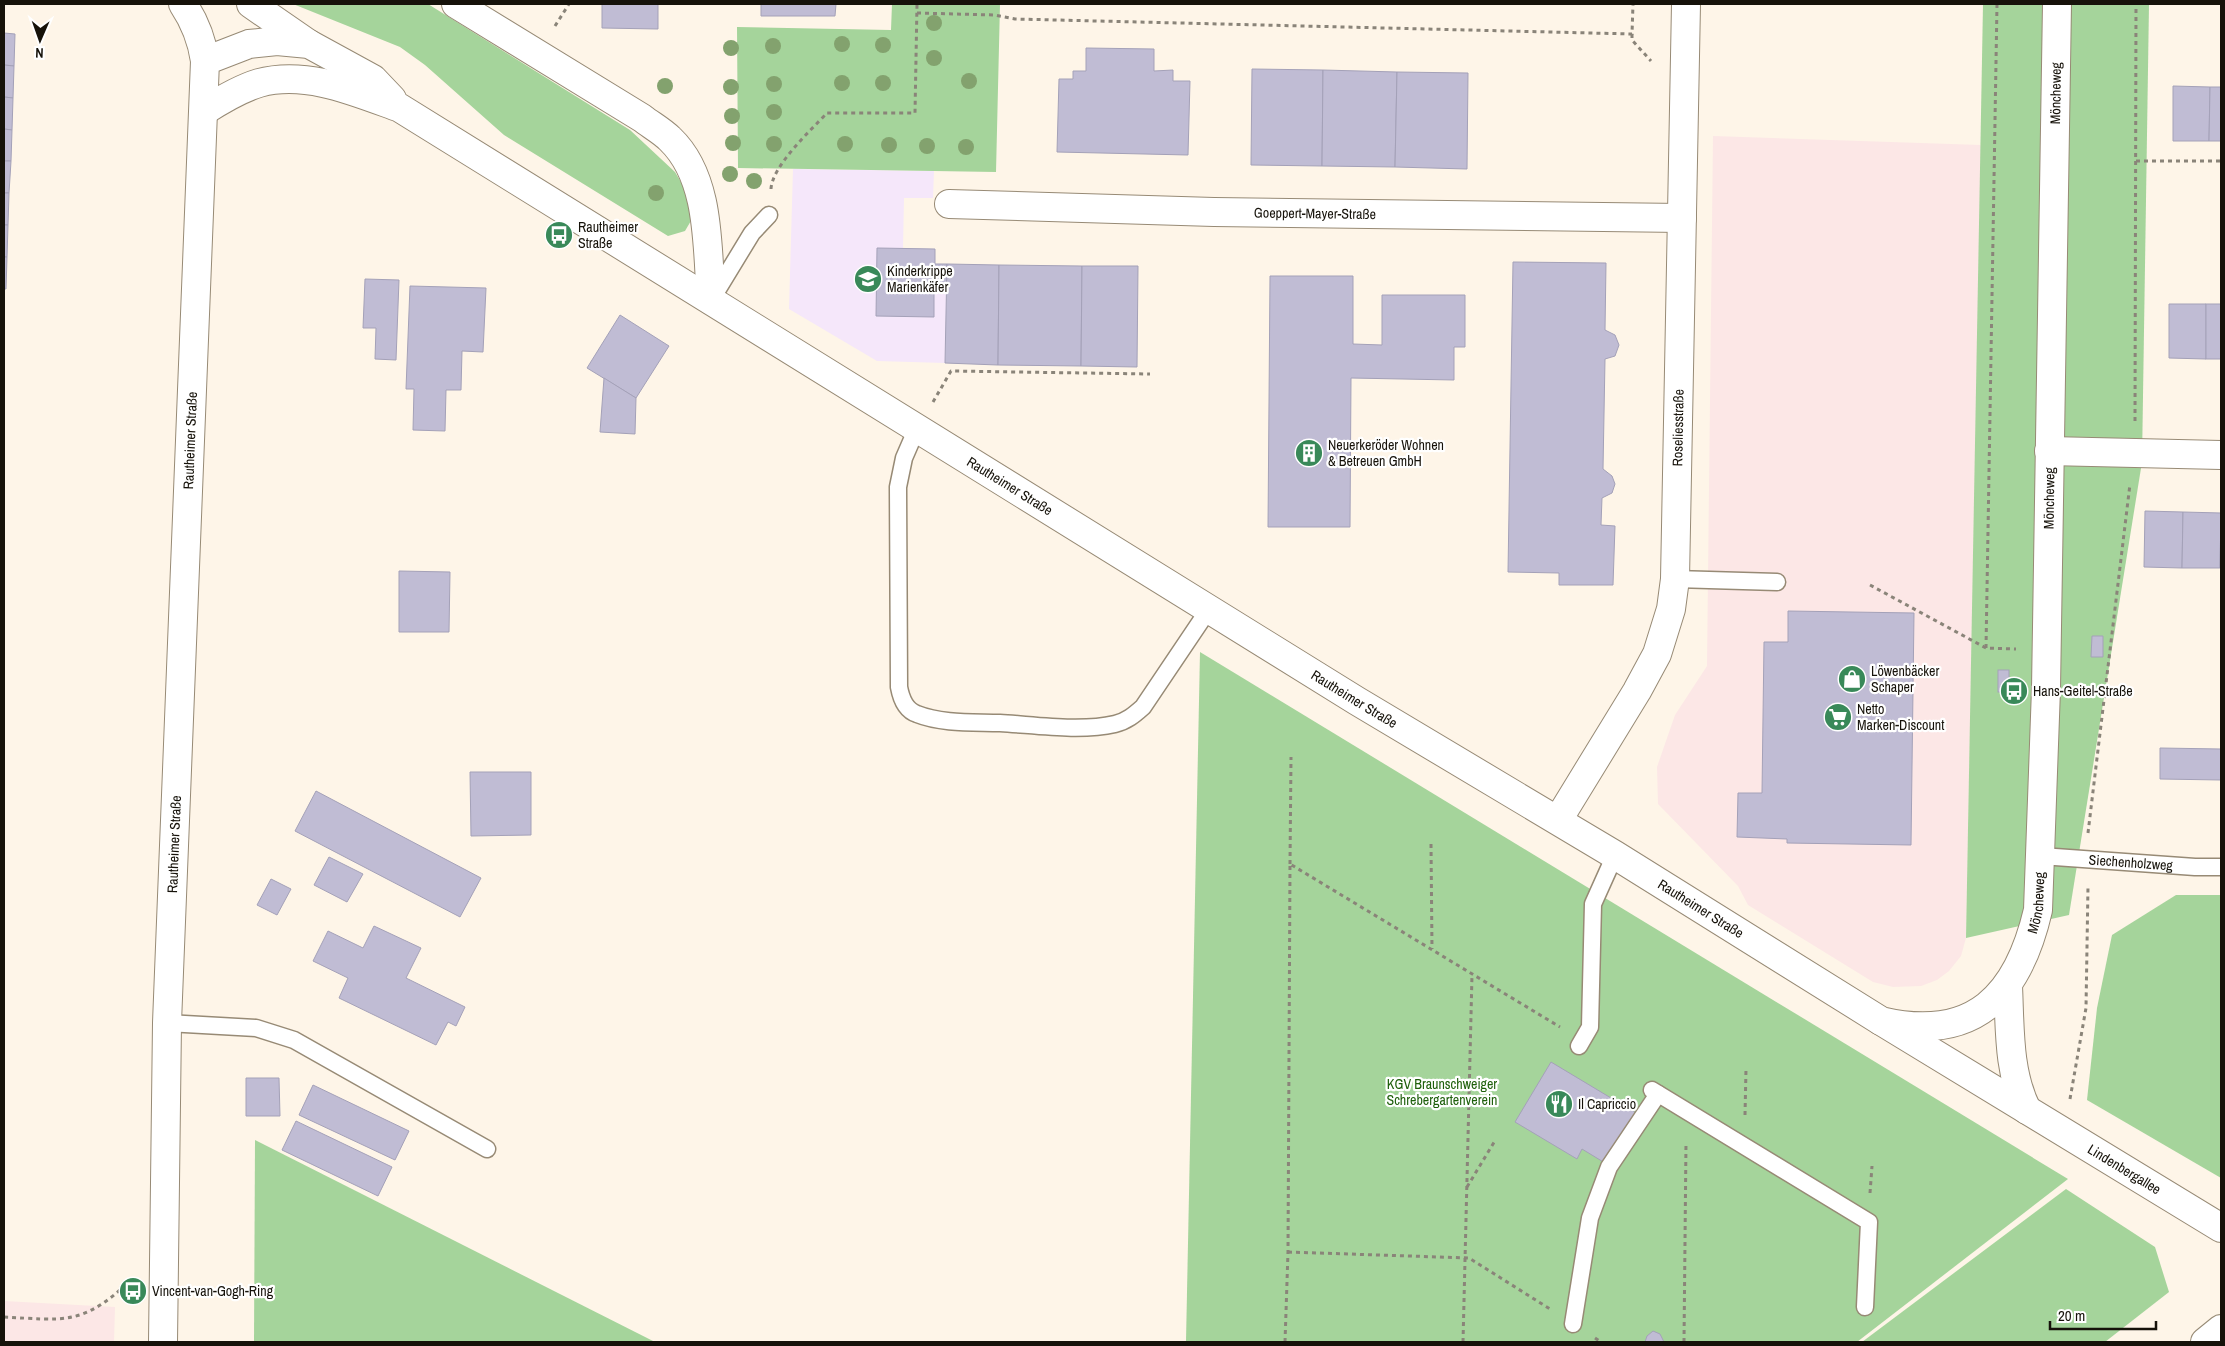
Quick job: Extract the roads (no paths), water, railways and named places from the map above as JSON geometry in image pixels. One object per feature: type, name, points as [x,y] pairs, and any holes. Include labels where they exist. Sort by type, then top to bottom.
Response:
[{"type":"main road","points":[[183,4],[194,21],[203,46],[205,61],[204,111]]},
{"type":"main road","points":[[251,4],[308,44],[373,79],[400,108]]},
{"type":"main road","points":[[456,4],[642,118],[671,140],[693,172],[703,205],[711,300]]},
{"type":"main road","name":"Roseliesstraße","points":[[1558,820],[1637,692],[1657,654],[1670,616],[1675,579],[1686,4]]},
{"type":"main road","name":"Möncheweg","points":[[2008,986],[2032,938],[2038,910],[2041,856],[2057,4]]},
{"type":"main road","points":[[205,61],[249,44],[277,41],[308,44]]},
{"type":"main road","name":"Rautheimer Straße","points":[[163,1342],[167,1023],[204,111],[228,96],[259,83],[292,79],[338,85],[400,108],[1356,701],[1558,820],[1881,1021],[1905,1027],[1929,1028],[1949,1024],[1977,1012],[1996,1000],[2008,986]]},
{"type":"main road","name":"Goeppert-Mayer-Straße","points":[[949,204],[1214,212],[1682,218]]},
{"type":"main road","points":[[2049,451],[2221,454]]},
{"type":"main road","points":[[2008,986],[2011,1060],[2019,1095],[2027,1110]]},
{"type":"main road","name":"Lindenbergallee","points":[[1881,1021],[2213,1222]]},
{"type":"main road","points":[[2205,1342],[2221,1329]]},
{"type":"lane","points":[[711,300],[752,233],[769,215]]},
{"type":"lane","points":[[917,428],[904,458],[898,487],[899,687],[901,699],[916,714],[948,721],[1089,727],[1123,721],[1131,718],[1144,707],[1209,609]]},
{"type":"lane","points":[[1675,579],[1777,582]]},
{"type":"lane","points":[[1581,1043],[1590,1027],[1593,904],[1615,855]]},
{"type":"lane","name":"Siechenholzweg","points":[[2041,856],[2221,867]]},
{"type":"lane","points":[[167,1023],[256,1028],[294,1040],[487,1149]]},
{"type":"lane","points":[[1573,1324],[1590,1218],[1609,1167],[1655,1092],[1869,1222],[1865,1307]]},
{"type":"place","name":"Rautheimer Straße","points":[[559,235]]},
{"type":"place","name":"Kinderkrippe Marienkäfer","points":[[868,279]]},
{"type":"place","name":"Neuerkeröder Wohnen & Betreuen GmbH","points":[[1309,453]]},
{"type":"place","name":"Löwenbäcker Schaper","points":[[1852,679]]},
{"type":"place","name":"Hans-Geitel-Straße","points":[[2014,691]]},
{"type":"place","name":"Netto Marken-Discount","points":[[1838,717]]},
{"type":"place","name":"Il Capriccio","points":[[1559,1104]]},
{"type":"place","name":"Vincent-van-Gogh-Ring","points":[[133,1291]]},
{"type":"park label","name":"KGV Braunschweiger Schrebergartenverein","points":[[1442,1092]]}]
